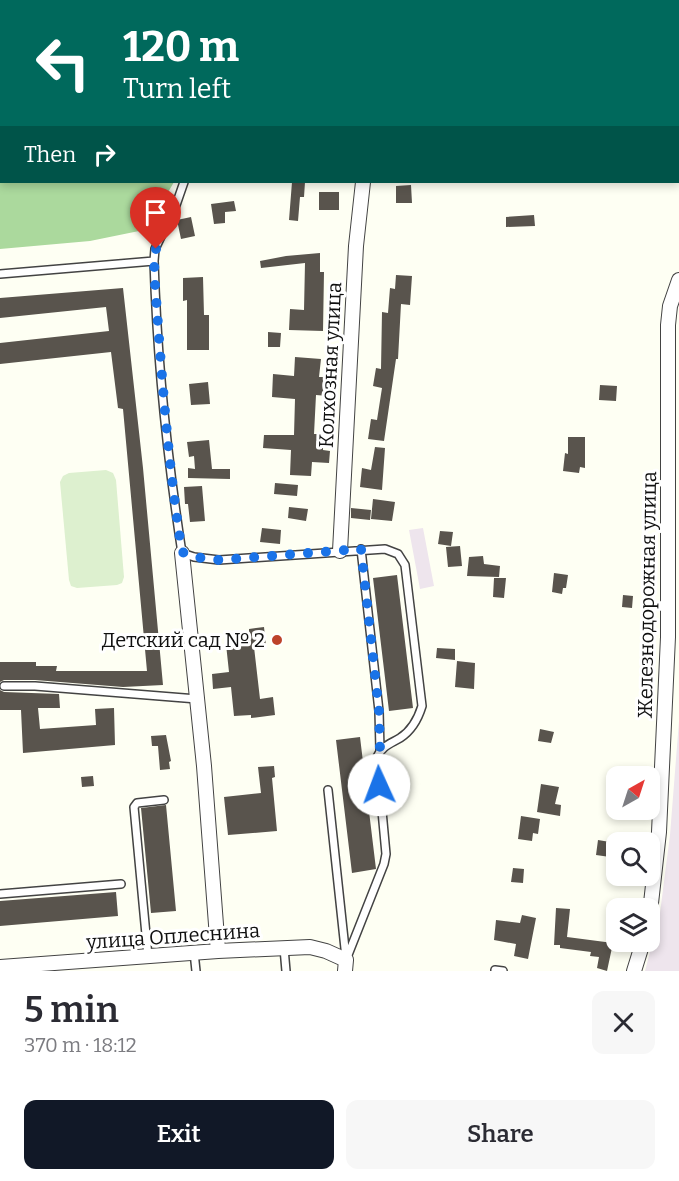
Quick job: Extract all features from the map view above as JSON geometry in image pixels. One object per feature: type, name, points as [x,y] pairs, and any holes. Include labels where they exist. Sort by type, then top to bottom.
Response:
[{"type":"street","name":"Колхозная улица","points":[[340,551],[356,246],[363,183]]},
{"type":"street","name":"Железнодорожная улица","points":[[652,898],[659,832],[668,637],[668,325],[670,306],[679,280]]},
{"type":"street","points":[[182,552],[204,766],[218,951]]},
{"type":"street","name":"улица Оплеснина","points":[[0,967],[75,966],[194,952],[284,948],[310,948],[326,951],[346,966]]},
{"type":"street","points":[[634,971],[640,952]]},
{"type":"lane","points":[[184,183],[156,249],[154,261],[170,476],[182,552],[194,557],[219,560],[379,548],[398,554],[405,565],[422,706],[415,723],[401,738],[380,750]]},
{"type":"lane","points":[[0,274],[154,261]]},
{"type":"lane","points":[[346,966],[386,854],[376,765],[380,750],[379,711],[361,549]]},
{"type":"lane","points":[[4,686],[35,686],[197,699]]},
{"type":"lane","points":[[328,790],[346,966]]},
{"type":"lane","points":[[148,956],[134,807],[137,803],[164,800]]},
{"type":"lane","points":[[0,894],[121,884]]},
{"type":"lane","points":[[284,948],[286,971]]},
{"type":"lane","points":[[194,952],[196,971]]},
{"type":"shaded area","points":[[423,528],[434,586],[420,589],[409,530]]},
{"type":"shaded area","points":[[679,721],[679,971],[645,971],[650,952],[660,952],[660,913],[670,835]]},
{"type":"green space","points":[[0,183],[173,183],[149,225],[139,231],[90,241],[0,249]]},
{"type":"green space","points":[[106,470],[113,473],[116,480],[124,577],[122,583],[117,585],[77,588],[71,586],[69,580],[60,482],[63,476],[69,473]]},
{"type":"building","points":[[292,183],[305,183],[304,197],[300,197],[298,221],[289,220]]},
{"type":"building","points":[[411,185],[412,203],[396,203],[396,186]]},
{"type":"building","points":[[319,192],[339,192],[339,210],[319,210]]},
{"type":"building","points":[[234,201],[236,211],[225,212],[225,223],[214,224],[211,204]]},
{"type":"building","points":[[534,215],[535,226],[506,227],[506,217]]},
{"type":"building","points":[[191,217],[195,236],[181,239],[177,220]]},
{"type":"building","points":[[320,253],[320,272],[324,272],[323,331],[289,330],[290,309],[304,310],[305,263],[261,268],[260,261]]},
{"type":"building","points":[[396,275],[412,276],[410,305],[401,304],[398,359],[396,359],[384,441],[368,439],[371,419],[377,420],[382,388],[373,386],[376,368],[381,369],[382,312],[388,313],[390,288],[395,289]]},
{"type":"building","points":[[203,277],[204,315],[209,315],[209,350],[187,350],[187,300],[183,301],[183,278]]},
{"type":"building","points":[[123,288],[143,468],[163,685],[123,687],[35,680],[0,682],[0,662],[36,662],[36,666],[57,666],[56,671],[147,671],[123,409],[118,408],[111,352],[0,364],[0,343],[109,331],[106,307],[0,318],[0,298]]},
{"type":"building","points":[[268,332],[281,333],[280,347],[268,347]]},
{"type":"building","points":[[295,357],[321,359],[319,377],[330,377],[328,396],[316,395],[314,434],[323,434],[323,450],[330,451],[329,463],[312,462],[311,476],[290,475],[291,450],[263,448],[264,435],[294,435],[295,399],[272,397],[273,374],[294,376]]},
{"type":"building","points":[[208,382],[210,404],[191,405],[189,384]]},
{"type":"building","points":[[600,385],[617,386],[616,401],[599,400]]},
{"type":"building","points":[[568,437],[585,437],[585,468],[580,467],[579,473],[563,471],[565,453],[568,454]]},
{"type":"building","points":[[209,440],[212,469],[230,469],[230,479],[188,478],[188,468],[195,469],[194,456],[189,457],[187,442]]},
{"type":"building","points":[[375,447],[385,448],[382,490],[360,487],[362,468],[371,470]]},
{"type":"building","points":[[275,483],[298,485],[297,496],[274,494]]},
{"type":"building","points":[[202,486],[205,521],[190,522],[188,504],[185,504],[184,487]]},
{"type":"building","points":[[373,499],[395,502],[392,521],[371,519]]},
{"type":"building","points":[[289,507],[308,509],[306,521],[288,518]]},
{"type":"building","points":[[351,508],[371,510],[370,520],[351,518]]},
{"type":"building","points":[[262,528],[281,530],[280,544],[260,542]]},
{"type":"building","points":[[440,531],[453,532],[451,546],[438,544]]},
{"type":"building","points":[[460,546],[462,566],[448,567],[446,547]]},
{"type":"building","points":[[483,556],[484,564],[500,566],[499,577],[467,576],[469,557]]},
{"type":"building","points":[[554,573],[568,575],[566,588],[563,588],[562,594],[552,592]]},
{"type":"building","points":[[397,575],[413,708],[389,711],[373,578]]},
{"type":"building","points":[[494,578],[506,578],[504,598],[493,597]]},
{"type":"building","points":[[623,595],[633,596],[632,608],[622,607]]},
{"type":"building","points":[[264,627],[266,646],[254,647],[260,699],[273,697],[275,715],[251,718],[251,715],[234,716],[231,687],[213,689],[212,674],[229,672],[225,635],[249,633],[249,629]]},
{"type":"building","points":[[437,648],[455,649],[455,660],[436,658]]},
{"type":"building","points":[[457,661],[475,663],[474,689],[455,687]]},
{"type":"building","points":[[0,690],[59,694],[60,708],[38,708],[40,729],[96,725],[95,709],[114,708],[115,745],[23,753],[21,710],[0,710]]},
{"type":"building","points":[[540,729],[554,732],[551,743],[538,741]]},
{"type":"building","points":[[166,735],[171,761],[169,762],[170,769],[160,770],[158,746],[152,746],[151,736]]},
{"type":"building","points":[[360,737],[376,869],[352,873],[336,740]]},
{"type":"building","points":[[274,766],[275,777],[272,778],[277,831],[228,835],[224,797],[261,793],[258,767]]},
{"type":"building","points":[[93,776],[94,786],[82,787],[81,777]]},
{"type":"building","points":[[541,784],[559,787],[555,804],[561,805],[560,816],[537,812]]},
{"type":"building","points":[[166,805],[176,911],[151,913],[141,808]]},
{"type":"building","points":[[521,816],[540,819],[538,834],[533,833],[532,841],[518,839]]},
{"type":"building","points":[[598,840],[606,841],[606,856],[596,855]]},
{"type":"building","points":[[513,868],[524,869],[523,883],[511,882]]},
{"type":"building","points":[[116,892],[118,916],[0,926],[0,901]]},
{"type":"building","points":[[556,908],[570,909],[567,937],[606,942],[606,952],[611,952],[607,971],[597,968],[599,957],[590,956],[591,952],[560,948],[560,945],[554,945]]},
{"type":"building","points":[[522,915],[536,918],[528,959],[514,956],[516,944],[494,940],[496,920],[520,923]]},
{"type":"place","name":"Детский сад № 2","points":[[277,640]]},
{"type":"route","points":[[156,249],[154,270],[165,422],[170,476],[182,552],[194,557],[219,560],[361,549],[379,711],[380,750],[376,765],[379,785]]}]
